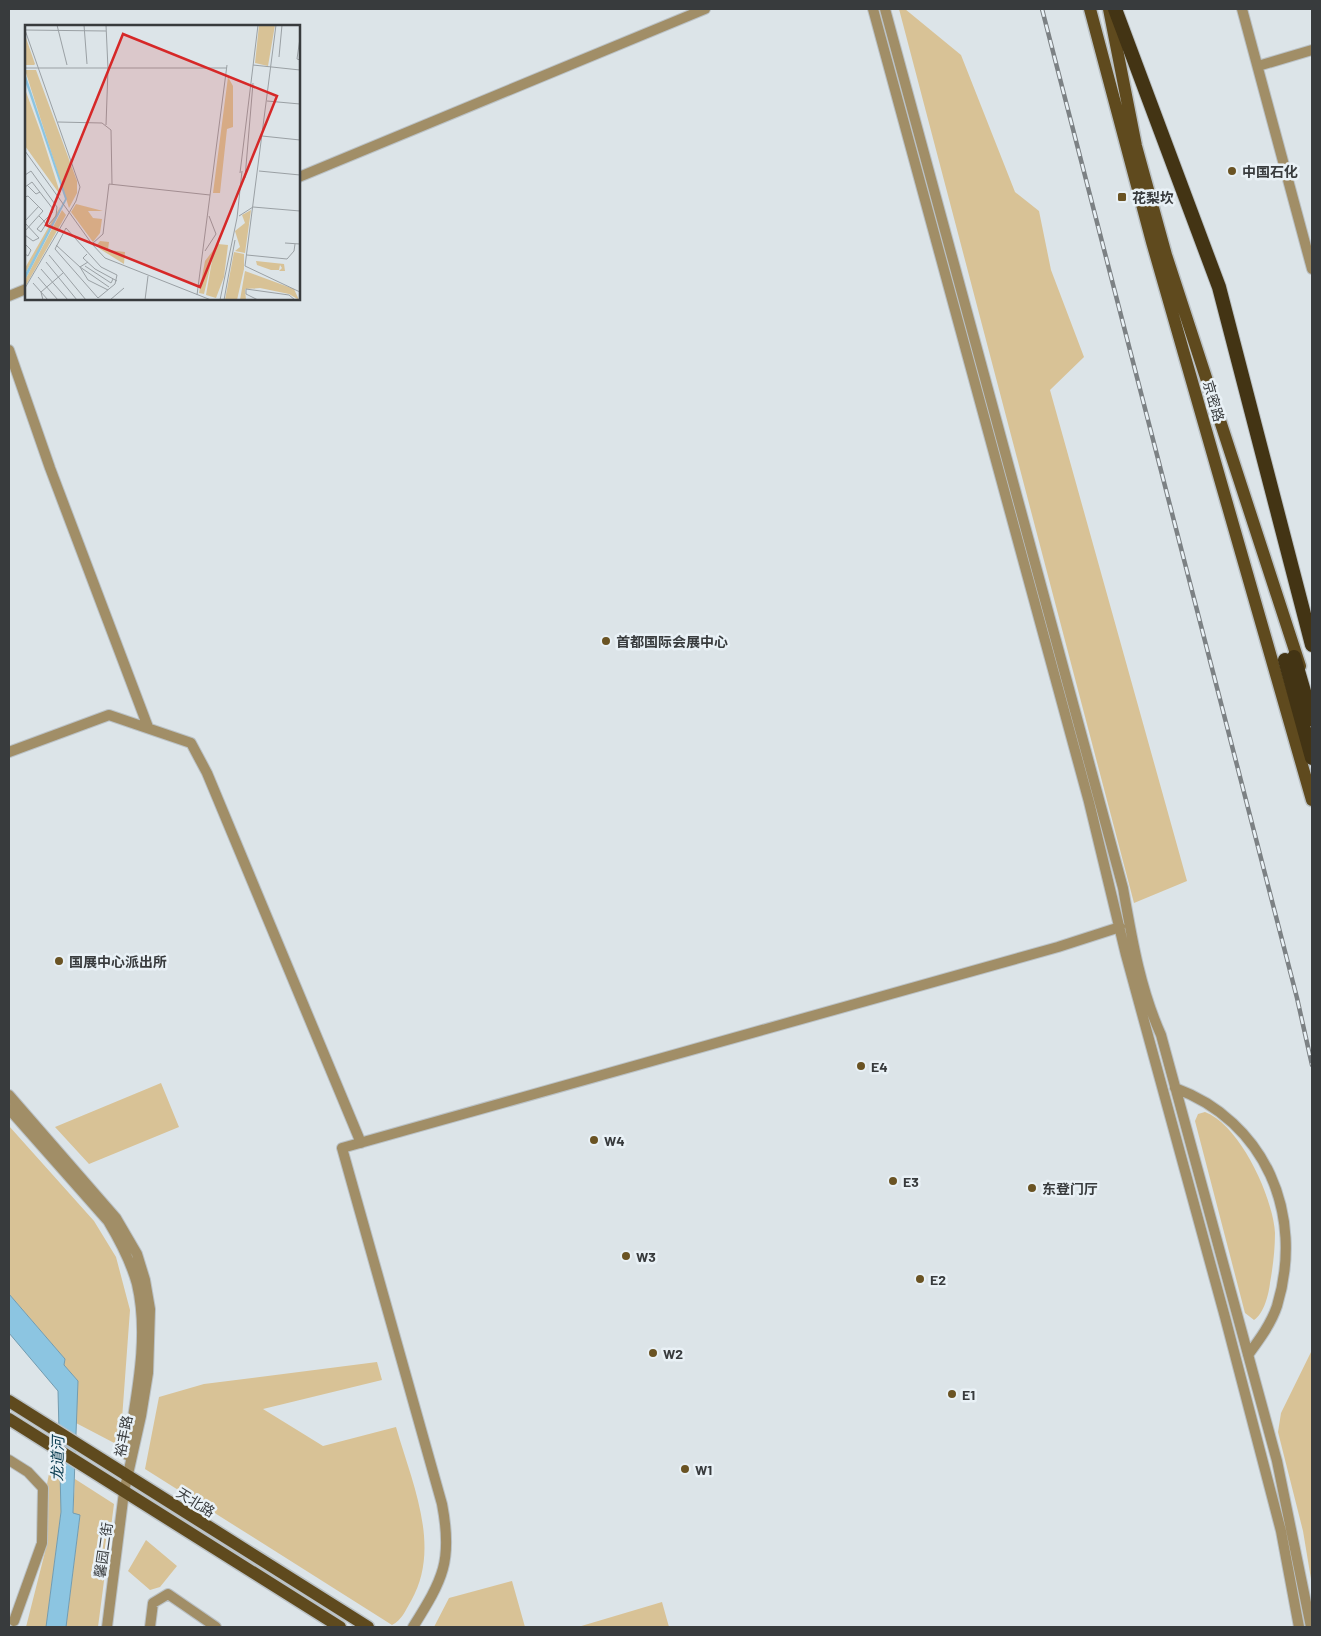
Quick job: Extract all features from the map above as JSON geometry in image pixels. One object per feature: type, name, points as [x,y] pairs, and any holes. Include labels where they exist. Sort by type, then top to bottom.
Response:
[{"type":"highway","points":[[1115,9],[1219,287],[1312,645]]},
{"type":"highway","points":[[1312,718],[1289,658],[1312,758]]},
{"type":"main road","name":"京密路","points":[[1090,9],[1152,242],[1312,800]]},
{"type":"main road","name":"京密路","points":[[1109,9],[1136,146],[1166,255],[1312,704]]},
{"type":"main road","name":"天北路","points":[[9,1401],[87,1452],[368,1627]]},
{"type":"main road","name":"天北路","points":[[9,1419],[340,1627]]},
{"type":"street","points":[[300,178],[705,9]]},
{"type":"street","points":[[873,9],[1089,802],[1120,928],[1281,1531],[1299,1627]]},
{"type":"street","points":[[885,9],[1123,888],[1136,962],[1150,1009],[1161,1035],[1283,1487],[1311,1627]]},
{"type":"street","points":[[1242,9],[1312,269]]},
{"type":"street","points":[[1258,66],[1312,50]]},
{"type":"street","points":[[9,296],[25,289]]},
{"type":"street","points":[[9,350],[50,468],[148,727]]},
{"type":"street","points":[[9,752],[109,715],[191,743],[208,772],[361,1143]]},
{"type":"street","points":[[413,1627],[440,1582],[447,1560],[447,1531],[442,1504],[342,1148],[1120,928]]},
{"type":"street","points":[[1175,1088],[1198,1096],[1240,1130],[1263,1161],[1280,1196],[1285,1223],[1284,1274],[1276,1307],[1263,1333],[1248,1355]]},
{"type":"street","name":"裕丰路","points":[[9,1095],[116,1218],[129,1239],[142,1270],[150,1310],[148,1373],[140,1425],[127,1476]]},
{"type":"street","name":"裕丰路","points":[[9,1109],[108,1221],[121,1242],[136,1282],[141,1309],[140,1363],[126,1462],[127,1476]]},
{"type":"street","points":[[9,1460],[28,1472],[42,1488],[43,1510],[42,1543],[14,1621]]},
{"type":"street","name":"馨园二街","points":[[107,1627],[127,1476]]},
{"type":"street","points":[[150,1627],[153,1604],[168,1594],[216,1627]]},
{"type":"shaded area","points":[[899,9],[905,9],[961,55],[1015,192],[1039,211],[1051,270],[1084,357],[1050,390],[1187,881],[1134,903]]},
{"type":"shaded area","points":[[161,1083],[179,1127],[89,1164],[55,1127]]},
{"type":"shaded area","points":[[1205,1112],[1218,1119],[1242,1147],[1261,1182],[1273,1218],[1275,1246],[1267,1298],[1261,1313],[1254,1320],[1245,1313],[1195,1121],[1198,1114]]},
{"type":"shaded area","points":[[9,1126],[94,1221],[116,1257],[130,1310],[120,1446],[76,1423],[78,1381],[64,1365],[65,1359],[9,1294]]},
{"type":"shaded area","points":[[1312,1350],[1312,1585],[1303,1531],[1278,1432],[1281,1413]]},
{"type":"shaded area","points":[[377,1362],[382,1380],[263,1409],[323,1446],[396,1427],[421,1515],[424,1559],[420,1580],[411,1601],[401,1618],[392,1625],[145,1469],[159,1397],[204,1384]]},
{"type":"shaded area","points":[[51,1463],[61,1470],[61,1512],[46,1627],[26,1627],[45,1552],[47,1484]]},
{"type":"shaded area","points":[[75,1479],[114,1504],[98,1627],[66,1627],[80,1516],[73,1514]]},
{"type":"shaded area","points":[[146,1540],[177,1566],[160,1587],[150,1590],[128,1571]]},
{"type":"shaded area","points":[[512,1581],[525,1627],[434,1627],[449,1598]]},
{"type":"shaded area","points":[[662,1602],[669,1627],[578,1627]]},
{"type":"water","name":"龙道河","points":[[9,1294],[65,1359],[64,1365],[78,1381],[73,1513],[80,1515],[66,1627],[46,1627],[61,1512],[58,1391],[9,1333]]},
{"type":"railway","points":[[1042,9],[1297,998],[1312,1065]]},
{"type":"place","name":"中国石化","points":[[1232,171]]},
{"type":"place","name":"花梨坎","points":[[1122,197]]},
{"type":"place","name":"首都国际会展中心","points":[[606,641]]},
{"type":"place","name":"国展中心派出所","points":[[59,961]]},
{"type":"place","name":"E4","points":[[861,1066]]},
{"type":"place","name":"W4","points":[[594,1140]]},
{"type":"place","name":"E3","points":[[893,1181]]},
{"type":"place","name":"东登门厅","points":[[1032,1188]]},
{"type":"place","name":"W3","points":[[626,1256]]},
{"type":"place","name":"E2","points":[[920,1279]]},
{"type":"place","name":"W2","points":[[653,1353]]},
{"type":"place","name":"E1","points":[[952,1394]]},
{"type":"place","name":"W1","points":[[685,1469]]}]
